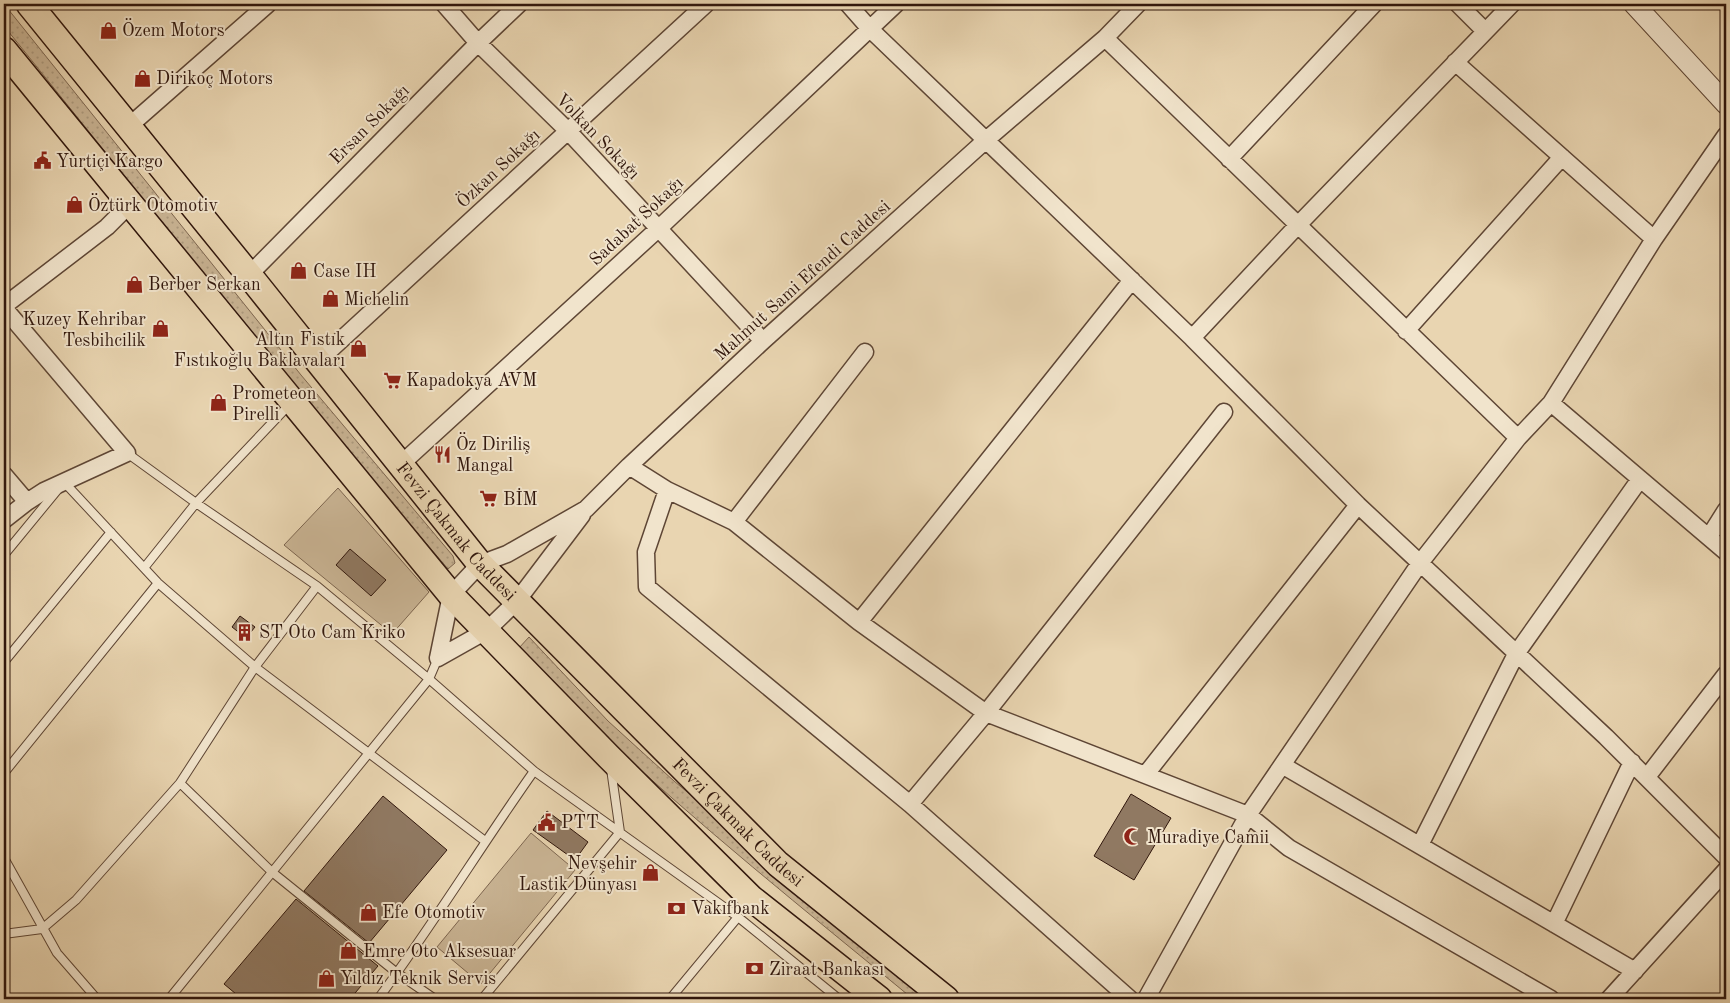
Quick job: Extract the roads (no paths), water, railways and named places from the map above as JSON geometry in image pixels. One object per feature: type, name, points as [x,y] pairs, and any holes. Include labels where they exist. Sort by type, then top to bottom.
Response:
[{"type":"main road","name":"Fevzi Çakmak Caddesi","points":[[29,4],[480,564],[778,864],[946,999]]},
{"type":"main road","points":[[4,50],[452,595],[609,757],[751,898],[878,999]]},
{"type":"street","points":[[128,127],[268,4]]},
{"type":"street","name":"Volkan Sokağı","points":[[444,4],[478,43],[568,131],[763,341]]},
{"type":"street","name":"Ersan Sokağı","points":[[249,275],[478,43],[519,4]]},
{"type":"street","name":"Özkan Sokağı","points":[[317,362],[706,4]]},
{"type":"street","points":[[848,4],[870,29],[1192,338],[1358,506],[1632,762],[1726,858]]},
{"type":"street","name":"Sadabat Sokağı","points":[[400,465],[658,229],[896,4]]},
{"type":"street","name":"Mahmut Sami Efendi Caddesi","points":[[480,564],[507,554],[586,509],[629,466],[763,341],[986,140],[1105,38],[1138,4]]},
{"type":"street","points":[[1229,159],[1374,4]]},
{"type":"street","points":[[1458,4],[1485,31]]},
{"type":"street","points":[[1192,338],[1297,226],[1512,4]]},
{"type":"street","points":[[1634,4],[1726,104]]},
{"type":"street","points":[[1105,38],[1518,438]]},
{"type":"street","points":[[1456,62],[1654,239]]},
{"type":"street","points":[[1146,999],[1248,815],[1420,563],[1518,438],[1551,403],[1654,239],[1726,134]]},
{"type":"street","points":[[1406,331],[1562,157]]},
{"type":"street","points":[[4,520],[27,502],[64,482],[127,453],[4,307],[107,227],[130,204]]},
{"type":"street","points":[[859,622],[1132,280]]},
{"type":"street","points":[[734,522],[865,352]]},
{"type":"street","points":[[1551,403],[1726,552]]},
{"type":"street","points":[[910,804],[986,713],[1224,412]]},
{"type":"street","points":[[629,466],[667,490],[734,522],[859,622],[986,713],[1248,815],[1289,848],[1551,999]]},
{"type":"street","points":[[4,475],[27,502]]},
{"type":"street","points":[[1420,846],[1516,654],[1640,479]]},
{"type":"street","points":[[667,490],[646,552],[647,587],[910,804],[1130,999]]},
{"type":"street","points":[[1146,774],[1358,506]]},
{"type":"street","points":[[438,658],[486,630],[517,601],[586,509]]},
{"type":"street","points":[[1709,537],[1726,510]]},
{"type":"street","points":[[438,658],[452,595],[480,564]]},
{"type":"street","points":[[1647,777],[1726,674]]},
{"type":"street","points":[[1554,924],[1632,762]]},
{"type":"street","points":[[1282,765],[1634,971]]},
{"type":"street","points":[[1609,999],[1726,870]]},
{"type":"lane","points":[[144,568],[196,503],[292,402]]},
{"type":"lane","points":[[127,453],[317,586],[429,679],[534,771],[738,917],[839,999]]},
{"type":"lane","points":[[4,555],[64,482],[158,583],[254,667],[485,841]]},
{"type":"lane","points":[[4,662],[111,532]]},
{"type":"lane","points":[[4,773],[158,583]]},
{"type":"lane","points":[[4,934],[42,929],[76,900],[180,783],[254,667],[317,586]]},
{"type":"lane","points":[[169,999],[429,679],[438,658]]},
{"type":"lane","points":[[482,999],[620,832],[609,757]]},
{"type":"lane","points":[[378,999],[534,771]]},
{"type":"lane","points":[[180,783],[272,872],[397,973],[435,999]]},
{"type":"lane","points":[[4,858],[56,953],[97,999]]},
{"type":"lane","points":[[670,999],[738,917]]},
{"type":"place","name":"Özem Motors","points":[[108,30]]},
{"type":"place","name":"Dirikoç Motors","points":[[142,78]]},
{"type":"place","name":"Yurtiçi Kargo","points":[[42,161]]},
{"type":"place","name":"Öztürk Otomotiv","points":[[74,205]]},
{"type":"place","name":"Case IH","points":[[299,271]]},
{"type":"place","name":"Berber Serkan","points":[[134,284]]},
{"type":"place","name":"Michelin","points":[[330,299]]},
{"type":"place","name":"Kuzey Kehribar Tesbihcilik","points":[[160,329]]},
{"type":"place","name":"Altın Fıstık Fıstıkoğlu Baklavaları","points":[[359,349]]},
{"type":"place","name":"Kapadokya AVM","points":[[392,380]]},
{"type":"place","name":"Prometeon Pirelli","points":[[218,403]]},
{"type":"place","name":"Öz Diriliş Mangal","points":[[442,454]]},
{"type":"place","name":"BİM","points":[[489,499]]},
{"type":"place","name":"ST Oto Cam Kriko","points":[[245,632]]},
{"type":"place","name":"PTT","points":[[547,822]]},
{"type":"place","name":"Muradiye Camii","points":[[1133,837]]},
{"type":"place","name":"Nevşehir Lastik Dünyası","points":[[651,873]]},
{"type":"place","name":"Vakıfbank","points":[[677,908]]},
{"type":"place","name":"Efe Otomotiv","points":[[368,912]]},
{"type":"place","name":"Emre Oto Aksesuar","points":[[349,951]]},
{"type":"place","name":"Ziraat Bankası","points":[[755,969]]},
{"type":"place","name":"Yıldız Teknik Servis","points":[[326,978]]}]
